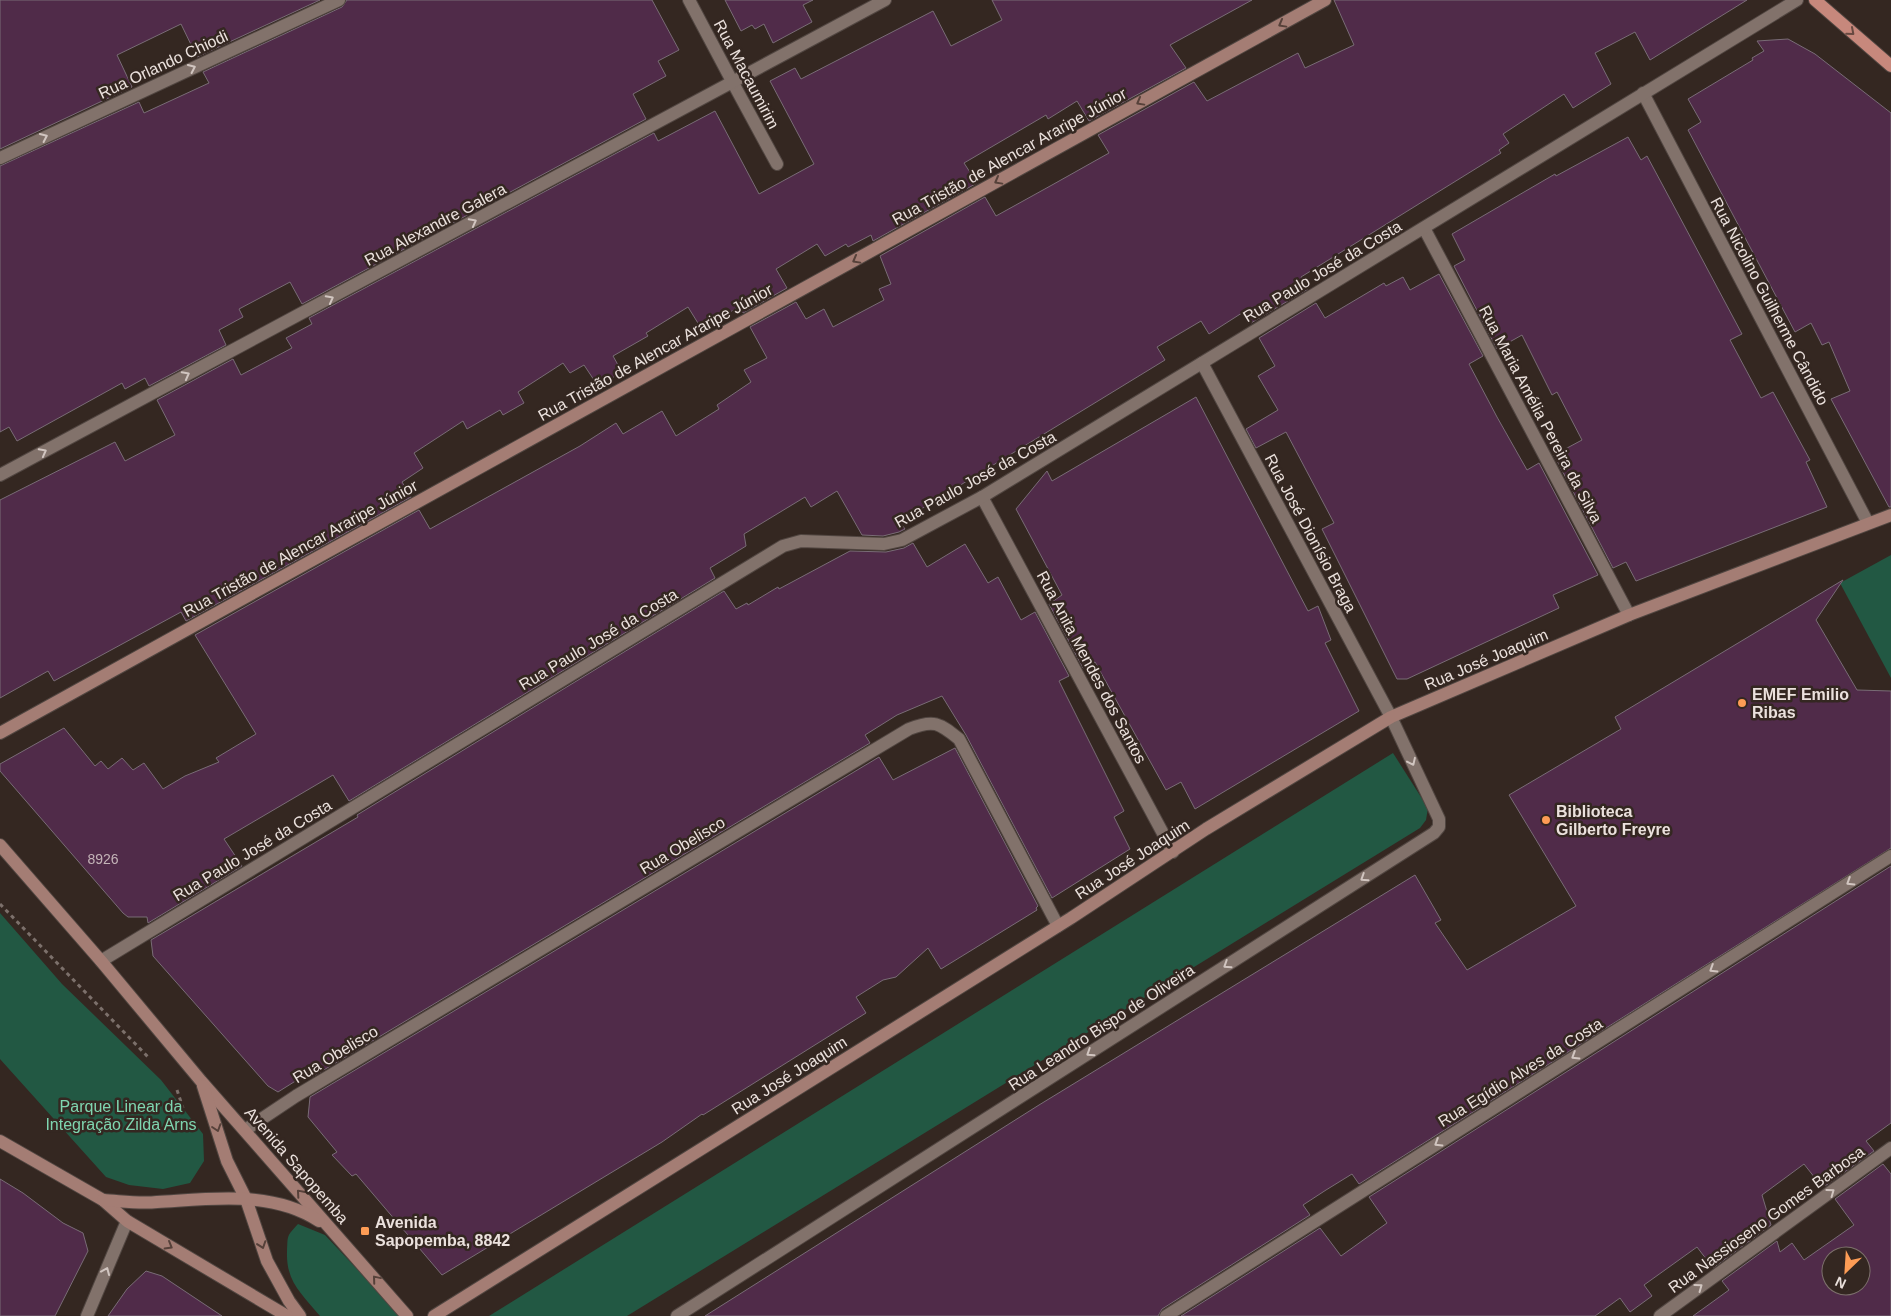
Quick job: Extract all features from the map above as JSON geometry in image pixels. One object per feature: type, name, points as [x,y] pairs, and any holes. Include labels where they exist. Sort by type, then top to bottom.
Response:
[{"type":"main road","points":[[1814,0],[1891,66]]},
{"type":"street","name":"Rua Orlando Chiodi","points":[[0,158],[339,0]]},
{"type":"street","name":"Rua Macaumirim","points":[[689,0],[777,164]]},
{"type":"street","name":"Rua Alexandre Galera","points":[[0,475],[885,0]]},
{"type":"street","name":"Rua Tristão de Alencar Araripe Júnior","points":[[0,733],[1325,0]]},
{"type":"street","name":"Rua Paulo José da Costa","points":[[101,960],[783,546],[801,541],[884,544],[902,540],[982,497],[1797,0]]},
{"type":"street","name":"Rua Nicolino Guilherme Cândido","points":[[1643,93],[1868,523]]},
{"type":"street","name":"Rua Maria Amélia Pereira da Silva","points":[[1424,228],[1629,615]]},
{"type":"street","name":"Rua José Dionísio Braga","points":[[1202,363],[1392,717]]},
{"type":"street","name":"Rua Anita Mendes dos Santos","points":[[982,497],[1173,852]]},
{"type":"street","name":"Rua José Joaquim","points":[[434,1316],[1058,926],[1214,825],[1392,717],[1629,615],[1891,515]]},
{"type":"street","name":"Rua Leandro Bispo de Oliveira","points":[[677,1316],[1434,833],[1438,828],[1439,819],[1392,717]]},
{"type":"street","name":"Rua Obelisco","points":[[245,1130],[305,1091],[909,729],[922,724],[934,723],[959,739],[1058,926]]},
{"type":"street","name":"Avenida Sapopemba","points":[[0,845],[407,1316]]},
{"type":"street","name":"Rua Egídio Alves da Costa","points":[[1166,1316],[1891,856]]},
{"type":"street","name":"Avenida Sapopemba","points":[[202,1081],[227,1161],[246,1199],[267,1261],[289,1301],[300,1316]]},
{"type":"street","points":[[0,1141],[103,1200],[127,1221],[287,1316]]},
{"type":"street","name":"Rua Nassioseno Gomes Barbosa","points":[[1660,1316],[1891,1148]]},
{"type":"street","points":[[103,1200],[155,1203],[188,1199],[266,1201],[304,1212],[332,1230]]},
{"type":"street","points":[[87,1316],[127,1221]]},
{"type":"path","points":[[0,904],[155,1064]]},
{"type":"path","points":[[175,1086],[185,1111]]},
{"type":"green space","points":[[1891,555],[1891,678],[1840,583]]},
{"type":"green space","points":[[1393,753],[1428,808],[1426,820],[1420,828],[627,1316],[489,1316]]},
{"type":"green space","name":"Parque Linear da Integração Zilda Arns","points":[[0,913],[62,984],[161,1080],[203,1134],[204,1161],[190,1183],[163,1189],[129,1185],[106,1177],[0,1059]]},
{"type":"green space","points":[[298,1224],[325,1235],[401,1316],[320,1316],[296,1287],[289,1272],[287,1262],[288,1239]]},
{"type":"building","points":[[0,0],[320,0],[197,57],[181,24],[117,55],[132,87],[0,149]]},
{"type":"building","points":[[347,0],[652,0],[679,50],[658,61],[666,76],[633,94],[646,119],[302,304],[290,282],[239,309],[243,317],[219,330],[226,345],[149,386],[145,378],[125,389],[122,383],[17,441],[9,427],[0,432],[0,166],[139,102],[144,113],[209,83],[203,72],[342,7]]},
{"type":"building","points":[[725,0],[813,0],[803,5],[812,22],[773,43],[764,24],[755,29],[752,25],[741,31]]},
{"type":"building","points":[[992,0],[1252,0],[1170,45],[1186,68],[1089,121],[1077,101],[1048,119],[1046,115],[964,163],[977,183],[873,241],[871,235],[848,247],[846,244],[825,256],[817,244],[776,269],[787,288],[743,313],[739,307],[701,328],[688,307],[646,333],[648,336],[613,356],[622,372],[598,386],[584,365],[570,373],[563,363],[518,392],[524,403],[503,415],[500,410],[467,429],[463,421],[414,453],[423,468],[402,482],[411,497],[186,621],[181,612],[54,681],[48,671],[0,698],[0,500],[115,442],[125,461],[175,435],[157,400],[233,359],[241,375],[292,348],[286,338],[312,324],[309,318],[654,133],[658,141],[715,111],[759,194],[814,164],[770,81],[795,68],[801,79],[933,11],[951,46],[1002,20]]},
{"type":"building","points":[[1334,0],[1747,0],[1650,60],[1635,32],[1595,53],[1611,84],[1573,108],[1564,94],[1503,134],[1509,143],[1499,150],[1501,153],[1301,277],[1308,289],[1251,323],[1245,311],[1209,334],[1201,321],[1157,347],[1165,360],[900,522],[905,529],[883,536],[862,535],[837,491],[811,507],[805,497],[744,534],[746,546],[710,568],[715,578],[349,801],[333,775],[224,839],[242,866],[148,923],[147,917],[128,917],[123,913],[0,771],[0,764],[64,728],[95,766],[101,761],[108,769],[122,758],[133,770],[144,763],[163,789],[185,776],[219,762],[216,758],[256,734],[195,635],[419,510],[430,529],[580,446],[616,423],[623,434],[662,411],[676,436],[719,409],[717,405],[751,382],[744,370],[767,358],[750,327],[796,302],[806,319],[824,309],[833,327],[884,300],[879,289],[891,284],[880,256],[985,197],[996,216],[1052,185],[1109,153],[1098,135],[1194,82],[1207,101],[1298,53],[1305,68],[1354,45]]},
{"type":"building","points":[[1788,39],[1815,54],[1891,113],[1891,507],[1889,507],[1831,399],[1850,391],[1829,342],[1822,345],[1811,323],[1795,332],[1688,130],[1701,122],[1688,99],[1753,60],[1752,58],[1764,51],[1757,41]]},
{"type":"building","points":[[1628,137],[1641,160],[1647,156],[1742,334],[1730,340],[1761,398],[1773,392],[1810,460],[1806,462],[1827,507],[1636,581],[1626,562],[1613,568],[1554,455],[1582,440],[1557,392],[1552,395],[1522,335],[1497,349],[1454,266],[1465,260],[1452,234],[1555,174],[1556,176]]},
{"type":"building","points":[[1439,274],[1483,356],[1469,364],[1527,470],[1539,463],[1598,575],[1553,595],[1559,608],[1407,679],[1397,679],[1322,529],[1334,523],[1286,432],[1256,448],[1246,429],[1278,410],[1258,376],[1275,366],[1259,338],[1316,303],[1325,318],[1384,283],[1386,286],[1403,277],[1410,290]]},
{"type":"building","points":[[1196,397],[1308,611],[1318,606],[1331,640],[1325,643],[1359,711],[1195,809],[1181,782],[1166,790],[1095,662],[1083,668],[1049,604],[1062,595],[1016,509],[1047,471],[1052,481]]},
{"type":"building","points":[[913,543],[927,567],[965,544],[988,583],[998,577],[1021,620],[1035,612],[1069,676],[1059,681],[1124,811],[1114,817],[1130,849],[1052,898],[966,735],[942,696],[897,715],[865,735],[870,743],[312,1077],[313,1070],[278,1092],[268,1086],[153,956],[151,940],[358,817],[357,815],[724,591],[736,609],[747,603],[748,605],[778,587],[779,589],[850,551],[886,552],[904,548]]},
{"type":"building","points":[[1843,580],[1816,620],[1857,690],[1891,691],[1891,848],[1359,1184],[1352,1174],[1326,1190],[1303,1205],[1310,1215],[1162,1309],[1158,1316],[705,1316],[1039,1105],[1415,875],[1441,920],[1435,923],[1467,970],[1576,906],[1509,795],[1621,729],[1615,717]]},
{"type":"building","points":[[955,748],[1038,906],[1037,910],[941,969],[928,948],[896,977],[883,980],[856,997],[866,1013],[702,1114],[662,1142],[442,1275],[356,1174],[352,1176],[332,1155],[337,1152],[308,1117],[310,1097],[879,757],[893,780]]},
{"type":"building","points":[[1891,866],[1891,1123],[1866,1141],[1874,1151],[1825,1186],[1817,1176],[1815,1178],[1804,1164],[1762,1195],[1771,1225],[1713,1268],[1697,1247],[1644,1285],[1652,1296],[1630,1312],[1620,1298],[1595,1316],[1181,1316],[1320,1228],[1341,1256],[1387,1223],[1369,1197]]},
{"type":"building","points":[[1883,1164],[1891,1174],[1891,1316],[1693,1316],[1729,1290],[1722,1281],[1777,1241],[1780,1252],[1792,1243],[1804,1260],[1821,1248],[1821,1296],[1871,1296],[1871,1246],[1824,1246],[1854,1225],[1835,1199]]},
{"type":"building","points":[[0,1179],[23,1193],[63,1223],[83,1233],[88,1251],[55,1316],[0,1316]]},
{"type":"building","points":[[146,1271],[162,1276],[222,1316],[108,1316],[127,1289]]},
{"type":"place","name":"EMEF Emilio Ribas","points":[[1742,703]]},
{"type":"place","name":"Biblioteca Gilberto Freyre","points":[[1546,820]]},
{"type":"place","name":"Avenida Sapopemba, 8842","points":[[365,1231]]}]
